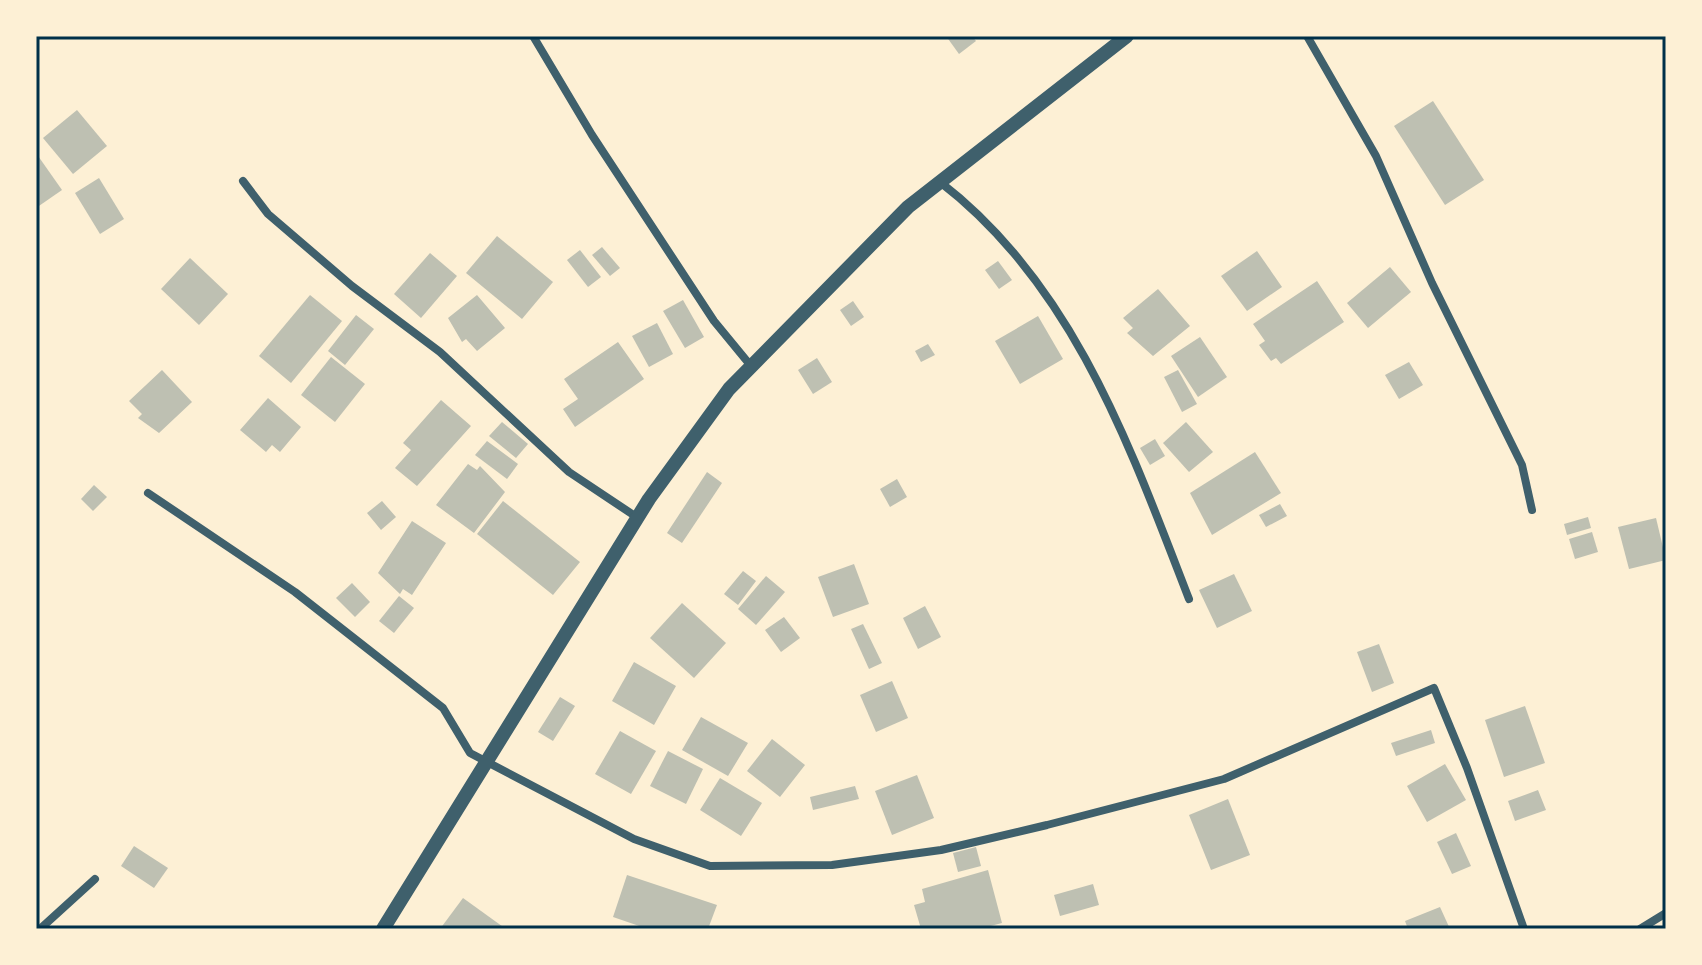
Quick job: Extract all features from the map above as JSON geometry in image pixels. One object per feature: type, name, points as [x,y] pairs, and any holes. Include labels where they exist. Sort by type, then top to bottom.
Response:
[{"type":"street","points":[[533,36],[592,135],[714,321],[751,366]]},
{"type":"street","points":[[383,929],[638,518],[694,435],[751,366],[877,236],[940,182],[1127,36]]},
{"type":"street","points":[[1307,36],[1376,156],[1432,283],[1522,465],[1532,510]]},
{"type":"street","points":[[243,181],[268,214],[352,286],[440,352],[569,472],[638,518]]},
{"type":"street","points":[[940,182],[978,211],[1030,272],[1103,385],[1189,599]]},
{"type":"street","points":[[148,493],[295,592],[443,708],[470,753],[634,839],[710,866],[832,865],[941,850],[1224,779],[1434,688],[1467,768],[1524,929]]},
{"type":"street","points":[[40,929],[95,879]]},
{"type":"street","points":[[1640,929],[1666,913]]},
{"type":"building","points":[[946,36],[972,36],[976,41],[959,54]]},
{"type":"building","points":[[1433,101],[1484,180],[1445,205],[1394,126]]},
{"type":"building","points":[[77,110],[107,146],[73,174],[43,138]]},
{"type":"building","points":[[36,153],[62,190],[36,208]]},
{"type":"building","points":[[99,178],[124,219],[100,234],[75,193]]},
{"type":"building","points":[[497,236],[553,282],[522,319],[466,273]]},
{"type":"building","points":[[602,247],[620,268],[610,276],[592,255]]},
{"type":"building","points":[[580,250],[601,277],[588,287],[567,260]]},
{"type":"building","points":[[1257,251],[1282,287],[1247,311],[1221,276]]},
{"type":"building","points":[[430,253],[457,276],[421,318],[394,294]]},
{"type":"building","points":[[190,258],[228,294],[199,325],[161,289]]},
{"type":"building","points":[[998,261],[1012,280],[999,289],[985,270]]},
{"type":"building","points":[[1390,267],[1411,292],[1368,328],[1347,303]]},
{"type":"building","points":[[1317,281],[1344,322],[1281,364],[1276,358],[1271,361],[1259,345],[1265,341],[1253,324]]},
{"type":"building","points":[[1158,289],[1190,326],[1153,356],[1127,333],[1133,328],[1123,318]]},
{"type":"building","points":[[310,295],[342,321],[291,383],[259,356]]},
{"type":"building","points":[[477,295],[505,328],[477,351],[466,339],[462,342],[448,318]]},
{"type":"building","points":[[683,300],[704,337],[685,348],[663,311]]},
{"type":"building","points":[[853,301],[864,317],[851,326],[840,310]]},
{"type":"building","points":[[356,315],[374,329],[345,365],[328,351]]},
{"type":"building","points":[[1038,316],[1063,359],[1020,384],[995,341]]},
{"type":"building","points":[[657,323],[673,354],[649,367],[632,336]]},
{"type":"building","points":[[1200,337],[1227,377],[1198,397],[1171,356]]},
{"type":"building","points":[[618,342],[644,379],[575,427],[563,409],[578,399],[564,379]]},
{"type":"building","points":[[928,344],[935,355],[921,362],[915,351]]},
{"type":"building","points":[[331,357],[365,384],[335,422],[301,395]]},
{"type":"building","points":[[817,358],[832,382],[813,394],[798,370]]},
{"type":"building","points":[[1409,362],[1423,385],[1399,399],[1385,375]]},
{"type":"building","points":[[162,370],[192,402],[159,433],[138,418],[142,414],[129,401]]},
{"type":"building","points":[[1178,370],[1197,404],[1182,412],[1164,377]]},
{"type":"building","points":[[268,398],[301,427],[280,452],[272,445],[266,452],[240,430]]},
{"type":"building","points":[[441,400],[471,426],[417,486],[395,468],[411,450],[403,443]]},
{"type":"building","points":[[502,422],[528,444],[516,458],[489,436]]},
{"type":"building","points":[[1186,422],[1213,452],[1189,472],[1163,443]]},
{"type":"building","points":[[1155,439],[1165,456],[1150,465],[1140,448]]},
{"type":"building","points":[[487,441],[518,464],[507,479],[475,455]]},
{"type":"building","points":[[1255,452],[1281,493],[1212,535],[1190,493]]},
{"type":"building","points":[[468,464],[477,470],[480,466],[505,492],[474,533],[436,505]]},
{"type":"building","points":[[707,472],[722,483],[682,543],[667,533]]},
{"type":"building","points":[[897,479],[907,497],[890,507],[880,489]]},
{"type":"building","points":[[94,485],[107,497],[93,511],[81,499]]},
{"type":"building","points":[[382,501],[396,517],[381,530],[367,513]]},
{"type":"building","points":[[503,501],[580,562],[553,595],[477,534]]},
{"type":"building","points":[[1280,504],[1287,516],[1266,527],[1259,515]]},
{"type":"building","points":[[1588,517],[1591,528],[1567,535],[1564,524]]},
{"type":"building","points":[[1656,518],[1666,560],[1629,569],[1618,527]]},
{"type":"building","points":[[412,521],[446,543],[412,595],[403,589],[400,594],[378,573]]},
{"type":"building","points":[[1592,532],[1598,552],[1575,559],[1569,539]]},
{"type":"building","points":[[854,564],[869,604],[833,617],[818,577]]},
{"type":"building","points":[[743,571],[756,581],[738,605],[724,594]]},
{"type":"building","points":[[1234,574],[1252,611],[1217,628],[1199,590]]},
{"type":"building","points":[[766,576],[785,592],[756,625],[738,609]]},
{"type":"building","points":[[352,583],[370,602],[355,617],[336,598]]},
{"type":"building","points":[[399,596],[414,608],[394,633],[379,621]]},
{"type":"building","points":[[682,603],[726,643],[694,678],[650,638]]},
{"type":"building","points":[[925,606],[941,637],[918,649],[903,618]]},
{"type":"building","points":[[784,617],[800,638],[781,652],[765,630]]},
{"type":"building","points":[[863,624],[882,663],[869,669],[851,629]]},
{"type":"building","points":[[1379,644],[1394,683],[1372,692],[1357,652]]},
{"type":"building","points":[[634,662],[676,686],[654,725],[612,701]]},
{"type":"building","points":[[892,681],[908,718],[876,732],[860,695]]},
{"type":"building","points":[[560,697],[575,706],[553,741],[538,732]]},
{"type":"building","points":[[1525,706],[1545,763],[1504,777],[1485,720]]},
{"type":"building","points":[[701,717],[748,743],[728,776],[682,750]]},
{"type":"building","points":[[1431,730],[1435,743],[1396,756],[1391,743]]},
{"type":"building","points":[[620,731],[656,751],[631,794],[595,774]]},
{"type":"building","points":[[772,739],[805,765],[780,797],[747,771]]},
{"type":"building","points":[[668,751],[703,769],[686,804],[650,786]]},
{"type":"building","points":[[1445,764],[1466,800],[1427,822],[1407,786]]},
{"type":"building","points":[[917,775],[934,818],[892,835],[875,791]]},
{"type":"building","points":[[720,778],[762,803],[741,836],[700,810]]},
{"type":"building","points":[[855,786],[859,799],[813,810],[810,797]]},
{"type":"building","points":[[1538,790],[1546,810],[1515,821],[1508,801]]},
{"type":"building","points":[[1228,799],[1250,855],[1211,870],[1189,815]]},
{"type":"building","points":[[1456,833],[1471,866],[1452,874],[1437,842]]},
{"type":"building","points":[[134,846],[168,868],[154,888],[121,866]]},
{"type":"building","points":[[976,847],[981,866],[958,872],[953,853]]},
{"type":"building","points":[[988,870],[1002,923],[979,929],[921,929],[914,905],[925,902],[922,889]]},
{"type":"building","points":[[627,875],[717,905],[708,929],[648,929],[613,917]]},
{"type":"building","points":[[1093,884],[1099,905],[1060,916],[1054,895]]},
{"type":"building","points":[[463,898],[506,929],[440,929]]},
{"type":"building","points":[[1440,907],[1450,929],[1408,929],[1405,921]]}]
